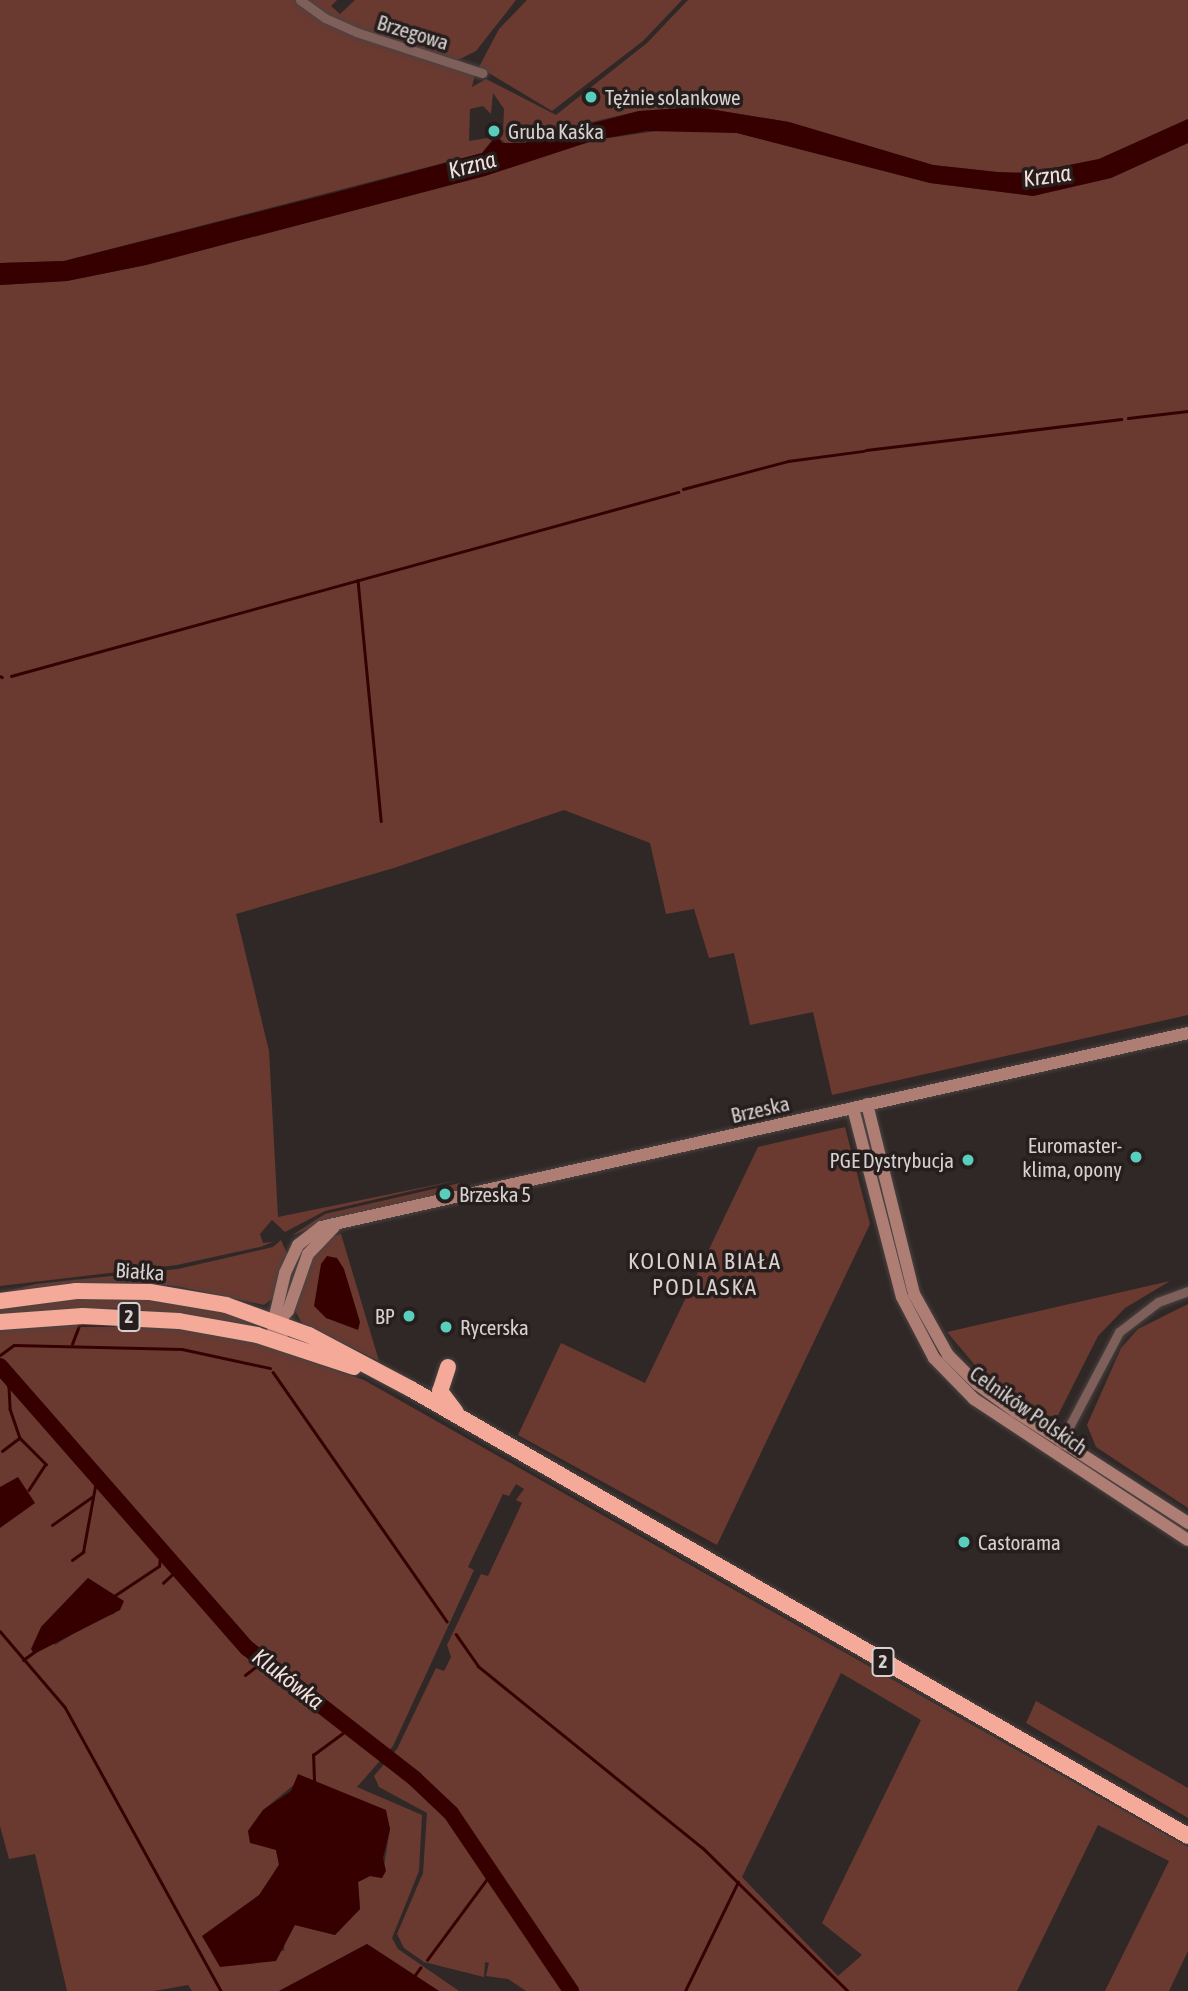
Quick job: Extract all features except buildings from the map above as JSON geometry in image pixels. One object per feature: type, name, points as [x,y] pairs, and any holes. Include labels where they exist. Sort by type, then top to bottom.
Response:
[{"type":"highway","name":"Białka","points":[[0,1301],[76,1291],[138,1291],[212,1301],[277,1323]]},
{"type":"highway","name":"2","points":[[0,1322],[125,1317],[257,1335],[359,1370],[440,1408]]},
{"type":"highway","name":"2","points":[[277,1323],[358,1359],[1188,1836]]},
{"type":"highway","points":[[448,1367],[441,1383],[442,1398],[467,1424]]},
{"type":"street","name":"Brzegowa","points":[[300,0],[325,18],[356,33],[482,73]]},
{"type":"street","name":"Brzeska","points":[[277,1323],[307,1254],[340,1222],[1188,1033]]},
{"type":"street","name":"Celników Polskich","points":[[867,1104],[917,1317],[961,1370],[1061,1441],[1188,1523]]},
{"type":"street","name":"Celników Polskich","points":[[853,1108],[917,1317],[953,1380],[1054,1453],[1188,1540]]},
{"type":"street","points":[[1054,1453],[1119,1332],[1158,1302],[1188,1291]]},
{"type":"street","points":[[257,1335],[277,1323],[284,1343]]},
{"type":"shaded area","points":[[0,0],[297,0],[307,9],[475,74],[472,87],[486,79],[556,115],[647,43],[688,0],[1188,0],[1188,119],[1099,159],[1029,173],[997,172],[933,165],[789,122],[697,107],[639,111],[557,130],[532,142],[505,143],[497,136],[503,132],[504,109],[493,93],[491,114],[483,106],[470,109],[469,141],[494,137],[482,153],[64,261],[0,263]]},
{"type":"shaded area","points":[[302,0],[337,0],[331,6],[340,14],[355,0],[516,0],[476,51],[458,60],[339,23]]},
{"type":"shaded area","points":[[527,0],[682,0],[643,41],[552,111],[479,67],[499,29]]},
{"type":"shaded area","points":[[677,128],[737,133],[930,183],[1033,196],[1111,178],[1188,143],[1188,1015],[832,1095],[813,1012],[750,1025],[734,953],[709,958],[694,909],[666,914],[650,843],[564,810],[394,868],[236,914],[269,1051],[278,1217],[459,1180],[325,1211],[285,1232],[272,1220],[260,1234],[263,1243],[273,1242],[260,1247],[177,1265],[0,1286],[0,285],[67,281],[146,265],[485,176],[595,140]]},
{"type":"shaded area","points":[[845,1127],[870,1224],[717,1545],[518,1435],[561,1343],[645,1383],[758,1147]]},
{"type":"shaded area","points":[[460,1183],[456,1191],[332,1219],[291,1236],[325,1214]]},
{"type":"shaded area","points":[[341,1234],[379,1361],[302,1323],[295,1311],[306,1264],[324,1239]]},
{"type":"shaded area","points":[[281,1240],[288,1256],[273,1298],[264,1305],[177,1286],[124,1282],[4,1292],[36,1284],[178,1269],[273,1247]]},
{"type":"shaded area","points":[[1170,1281],[1125,1308],[1098,1336],[1058,1415],[1045,1417],[984,1376],[947,1332]]},
{"type":"shaded area","points":[[100,1294],[214,1306],[261,1326],[123,1308],[0,1314],[0,1305]]},
{"type":"shaded area","points":[[1188,1304],[1188,1508],[1096,1447],[1087,1425],[1121,1348],[1138,1329]]},
{"type":"shaded area","points":[[94,1320],[231,1334],[364,1380],[1188,1847],[1188,1951],[1169,1991],[1105,1991],[1169,1861],[1098,1825],[1017,1991],[526,1991],[508,1979],[486,1976],[489,1963],[485,1962],[484,1977],[424,1962],[404,1948],[397,1934],[423,1873],[427,1813],[379,1787],[374,1776],[397,1749],[436,1668],[444,1671],[451,1657],[447,1645],[481,1574],[488,1576],[522,1503],[516,1500],[524,1489],[516,1484],[509,1496],[503,1494],[468,1567],[474,1570],[393,1746],[357,1787],[422,1815],[419,1871],[392,1938],[398,1949],[459,1991],[439,1991],[367,1944],[279,1991],[192,1991],[188,1985],[154,1991],[67,1991],[35,1854],[9,1859],[0,1826],[0,1328]],"holes":[[[88,1578],[123,1601],[114,1614],[96,1619],[55,1645],[41,1627]],[[841,1673],[921,1720],[822,1923],[862,1955],[838,1976],[742,1877]],[[295,1784],[343,1794],[385,1810],[390,1829],[382,1878],[370,1876],[358,1882],[360,1909],[335,1935],[295,1925],[285,1937],[284,1951],[203,1936],[260,1895],[279,1864],[276,1850],[256,1843],[248,1831],[263,1810]]]},
{"type":"shaded area","points":[[1036,1701],[1188,1788],[1188,1818],[1026,1723]]},
{"type":"water","name":"Krzna","points":[[697,107],[789,122],[933,165],[997,172],[1030,173],[1099,159],[1188,119],[1188,143],[1111,178],[1033,196],[930,183],[737,133],[647,131],[595,140],[485,176],[146,265],[67,281],[0,285],[0,263],[64,261],[337,192],[482,153],[497,136],[502,143],[525,143],[551,131],[564,131],[639,111]]},
{"type":"water","points":[[327,1256],[337,1258],[344,1269],[360,1322],[358,1330],[326,1318],[314,1306],[321,1264]]},
{"type":"water","points":[[18,1477],[35,1503],[0,1528],[0,1487]]},
{"type":"water","points":[[88,1578],[124,1601],[120,1610],[34,1654],[31,1649],[41,1627]]},
{"type":"water","points":[[298,1774],[386,1810],[390,1829],[383,1858],[386,1871],[382,1878],[370,1876],[358,1882],[360,1909],[335,1935],[295,1925],[276,1961],[220,1967],[202,1936],[259,1895],[279,1865],[276,1850],[250,1843],[248,1831],[263,1810],[291,1791]]},
{"type":"water","points":[[367,1944],[439,1991],[279,1991]]},
{"type":"waterway","points":[[1128,418],[1188,411]]},
{"type":"waterway","points":[[866,450],[1121,419]]},
{"type":"waterway","points":[[683,489],[788,461],[863,451]]},
{"type":"waterway","points":[[11,676],[678,492]]},
{"type":"waterway","points":[[358,580],[381,821]]},
{"type":"waterway","points":[[72,1344],[79,1326],[114,1326]]},
{"type":"waterway","points":[[0,1355],[14,1345],[182,1349],[270,1368]]},
{"type":"waterway","name":"Klukówka","points":[[0,1366],[247,1648],[415,1779],[451,1813],[571,1991]]},
{"type":"waterway","points":[[273,1372],[447,1621]]},
{"type":"waterway","points":[[13,1381],[9,1387],[10,1409],[20,1438],[46,1464],[29,1490]]},
{"type":"waterway","points":[[2,1451],[19,1438]]},
{"type":"waterway","points":[[72,1560],[83,1552],[97,1476]]},
{"type":"waterway","points":[[52,1525],[92,1497]]},
{"type":"waterway","points":[[114,1596],[159,1566],[161,1549]]},
{"type":"waterway","points":[[163,1583],[178,1569]]},
{"type":"waterway","points":[[0,1631],[65,1707],[221,1991]]},
{"type":"waterway","points":[[456,1634],[478,1666],[703,1848],[848,1991]]},
{"type":"waterway","points":[[23,1660],[34,1652]]},
{"type":"waterway","points":[[245,1675],[262,1662]]},
{"type":"waterway","points":[[314,1781],[313,1755],[347,1730]]},
{"type":"waterway","points":[[427,1960],[492,1872]]},
{"type":"waterway","points":[[685,1991],[738,1882]]},
{"type":"waterway","points":[[415,1975],[420,1968]]},
{"type":"place","name":"Tężnie solankowe","points":[[591,97]]},
{"type":"place","name":"Gruba Kaśka","points":[[494,131]]},
{"type":"place","name":"Euromaster- klima, opony","points":[[1136,1157]]},
{"type":"place","name":"PGE Dystrybucja","points":[[968,1160]]},
{"type":"place","name":"Brzeska 5","points":[[445,1194]]},
{"type":"place","name":"BP","points":[[409,1316]]},
{"type":"place","name":"Rycerska","points":[[446,1327]]},
{"type":"place","name":"Castorama","points":[[964,1542]]},
{"type":"district","name":"KOLONIA BIAŁA PODLASKA","points":[[705,1274]]}]
